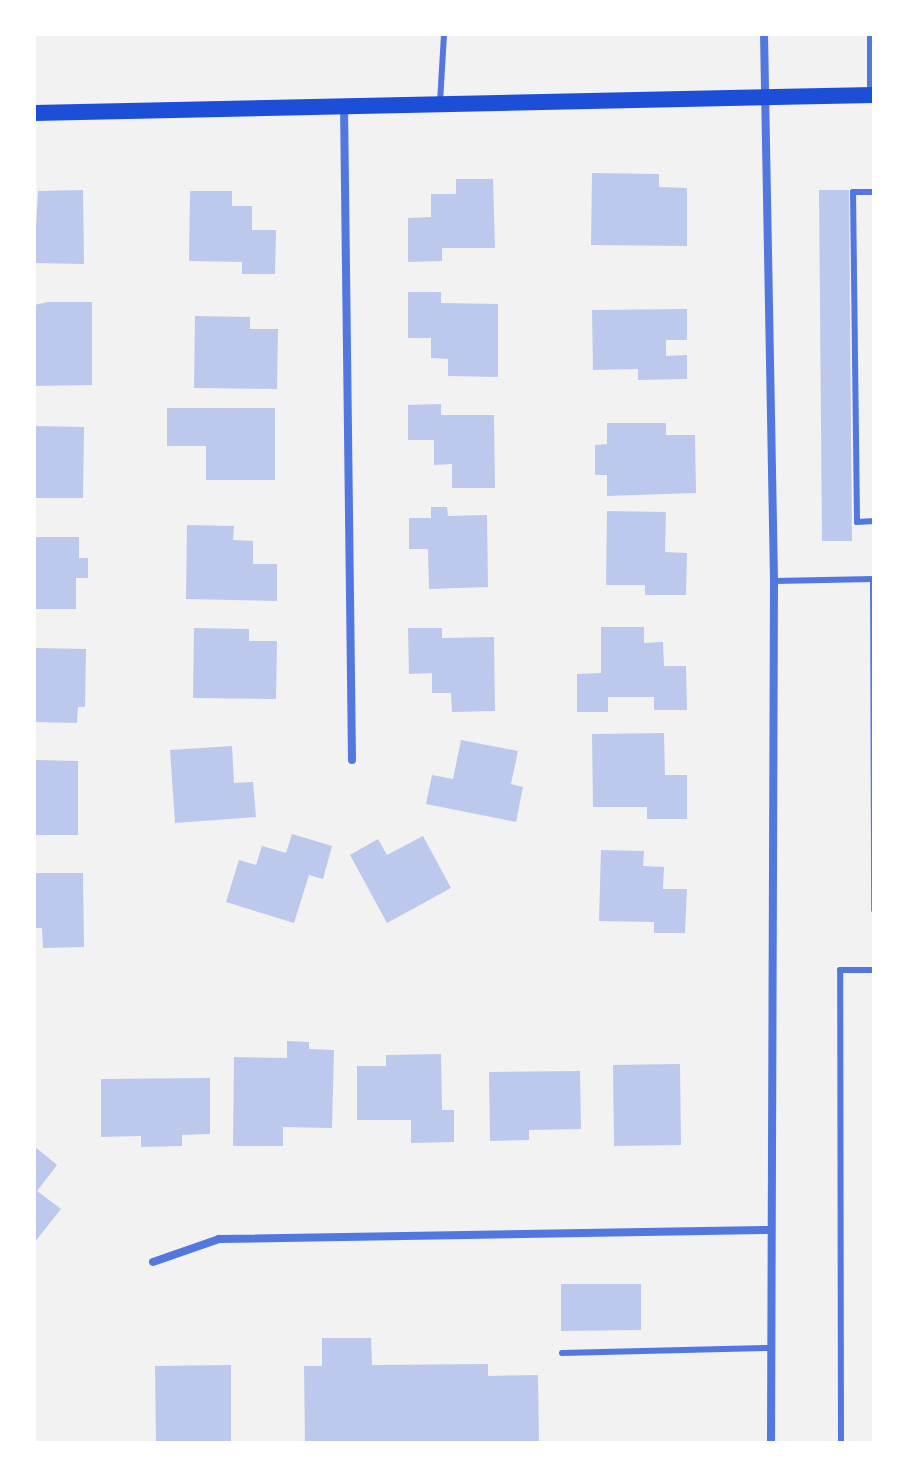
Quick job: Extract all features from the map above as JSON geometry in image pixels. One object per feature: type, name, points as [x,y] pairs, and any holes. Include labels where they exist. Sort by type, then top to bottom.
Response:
[{"type":"main road","points":[[34,113],[872,95]]},
{"type":"street","points":[[764,34],[774,581],[771,1443]]},
{"type":"street","points":[[344,104],[352,760]]},
{"type":"street","points":[[153,1262],[219,1239],[770,1230]]},
{"type":"lane","points":[[440,102],[444,34]]},
{"type":"lane","points":[[870,34],[872,95]]},
{"type":"lane","points":[[874,192],[853,192],[857,522],[874,521]]},
{"type":"lane","points":[[774,581],[873,579],[874,910]]},
{"type":"lane","points":[[841,1443],[840,970],[874,970]]},
{"type":"lane","points":[[562,1353],[771,1348]]},
{"type":"building","points":[[592,173],[659,174],[659,187],[687,188],[687,246],[591,245]]},
{"type":"building","points":[[456,179],[493,179],[495,248],[442,248],[442,261],[408,262],[408,218],[431,217],[431,194],[456,194]]},
{"type":"building","points":[[83,190],[84,264],[34,263],[38,191]]},
{"type":"building","points":[[819,190],[849,190],[852,541],[822,541]]},
{"type":"building","points":[[190,191],[232,191],[232,206],[252,206],[252,230],[276,230],[275,274],[242,274],[242,262],[189,261]]},
{"type":"building","points":[[408,292],[441,292],[441,303],[498,304],[498,377],[448,376],[448,359],[431,358],[431,338],[408,338]]},
{"type":"building","points":[[92,302],[92,385],[34,386],[34,305]]},
{"type":"building","points":[[687,309],[687,340],[666,340],[666,356],[687,355],[687,379],[638,380],[638,369],[593,370],[592,310]]},
{"type":"building","points":[[195,316],[250,317],[250,329],[278,329],[277,389],[194,388]]},
{"type":"building","points":[[441,404],[441,415],[494,415],[495,488],[452,488],[452,464],[434,465],[434,440],[408,440],[408,405]]},
{"type":"building","points":[[167,408],[275,408],[275,480],[206,480],[206,446],[167,446]]},
{"type":"building","points":[[607,423],[666,423],[666,435],[695,435],[696,493],[607,496],[607,475],[595,475],[595,445],[607,444]]},
{"type":"building","points":[[34,426],[84,427],[83,498],[34,498]]},
{"type":"building","points":[[431,507],[447,507],[448,516],[487,515],[488,587],[429,589],[428,549],[409,549],[409,518],[431,518]]},
{"type":"building","points":[[607,511],[666,512],[665,552],[687,553],[686,595],[645,595],[645,585],[606,585]]},
{"type":"building","points":[[187,525],[234,526],[233,540],[253,541],[253,564],[277,564],[277,601],[186,599]]},
{"type":"building","points":[[34,537],[79,537],[79,558],[88,558],[88,578],[76,578],[76,609],[34,609]]},
{"type":"building","points":[[601,627],[644,627],[644,643],[663,642],[664,666],[686,666],[687,710],[654,710],[654,697],[608,697],[608,712],[577,712],[577,674],[601,673]]},
{"type":"building","points":[[194,628],[249,629],[249,641],[277,641],[276,699],[193,698]]},
{"type":"building","points":[[408,628],[442,628],[442,638],[494,637],[495,711],[452,712],[451,693],[432,693],[432,673],[409,674]]},
{"type":"building","points":[[34,648],[86,649],[85,707],[78,707],[77,723],[34,722]]},
{"type":"building","points":[[664,733],[665,775],[687,775],[687,819],[647,819],[647,807],[593,807],[592,734]]},
{"type":"building","points":[[461,740],[518,751],[511,784],[523,787],[516,822],[426,804],[432,775],[453,779]]},
{"type":"building","points":[[232,746],[234,783],[253,782],[256,817],[175,823],[170,750]]},
{"type":"building","points":[[34,760],[78,761],[78,835],[34,835]]},
{"type":"building","points":[[292,834],[332,846],[323,879],[309,875],[294,923],[226,902],[239,860],[256,865],[262,846],[286,853]]},
{"type":"building","points":[[423,836],[451,888],[387,923],[350,855],[378,839],[387,855]]},
{"type":"building","points":[[601,850],[644,851],[643,866],[664,867],[663,889],[687,889],[685,933],[654,933],[654,922],[599,921]]},
{"type":"building","points":[[34,873],[83,873],[84,947],[43,948],[42,928],[34,928]]},
{"type":"building","points":[[287,1041],[309,1042],[309,1049],[334,1050],[332,1128],[283,1127],[283,1146],[233,1146],[234,1057],[287,1058]]},
{"type":"building","points":[[441,1054],[442,1110],[454,1110],[454,1142],[411,1143],[411,1120],[357,1120],[357,1066],[386,1066],[386,1055]]},
{"type":"building","points":[[680,1064],[681,1145],[614,1146],[613,1065]]},
{"type":"building","points":[[580,1071],[581,1129],[529,1130],[529,1140],[490,1141],[489,1072]]},
{"type":"building","points":[[210,1078],[210,1134],[182,1135],[182,1146],[141,1147],[141,1136],[101,1137],[101,1079]]},
{"type":"building","points":[[34,1146],[57,1165],[37,1191],[61,1209],[34,1243]]},
{"type":"building","points":[[561,1284],[641,1284],[641,1330],[561,1331]]},
{"type":"building","points":[[322,1338],[371,1338],[372,1365],[488,1364],[488,1376],[538,1375],[539,1443],[305,1443],[304,1366],[322,1366]]},
{"type":"building","points":[[231,1365],[231,1443],[156,1443],[155,1366]]}]
